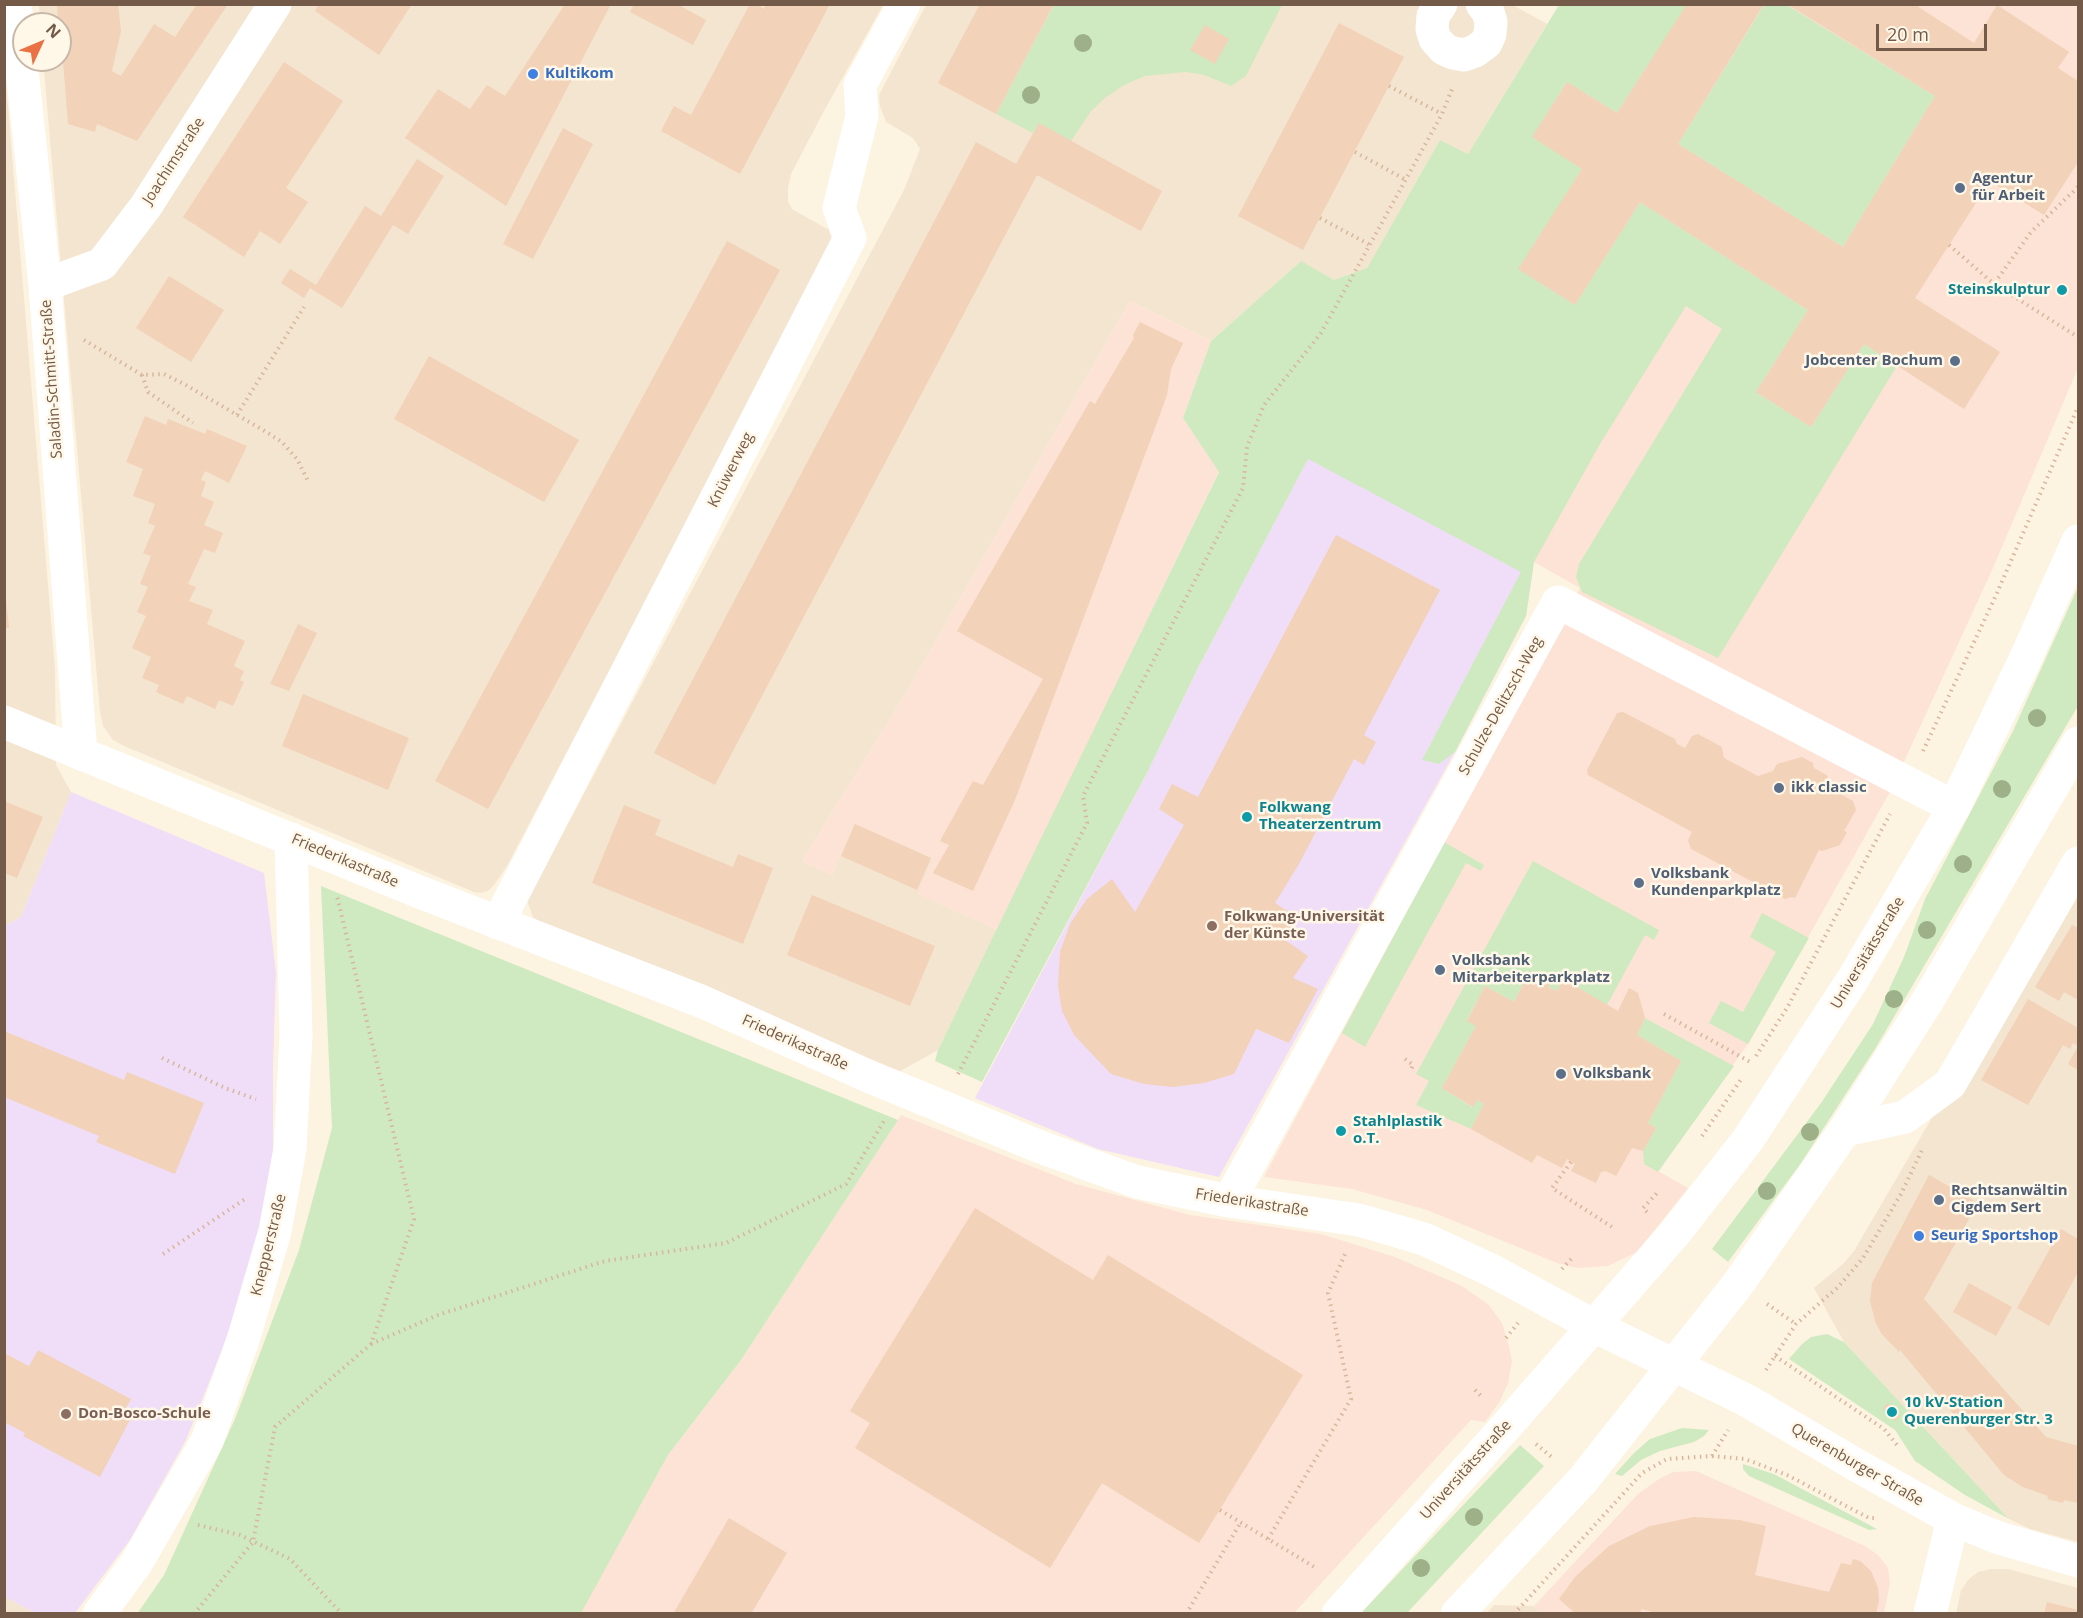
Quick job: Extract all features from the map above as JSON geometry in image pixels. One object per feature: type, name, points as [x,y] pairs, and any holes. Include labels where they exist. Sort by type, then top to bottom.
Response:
[{"type":"street","name":"Saladin-Schmitt-Straße","points":[[15,4],[45,285],[81,754]]},
{"type":"street","name":"Joachimstraße","points":[[45,285],[102,264],[146,206],[275,4]]},
{"type":"street","name":"Knüwerweg","points":[[498,923],[850,238],[839,208],[862,116],[860,85],[904,4]]},
{"type":"street","points":[[1441,4],[1433,16],[1432,29],[1435,39],[1444,49],[1464,55],[1486,43],[1490,34],[1491,22],[1482,4]]},
{"type":"street","name":"Universitätsstraße","points":[[1338,1614],[1674,1234],[1747,1141],[1853,980],[1954,807],[2079,541]]},
{"type":"street","name":"Schulze-Delitzsch-Weg","points":[[1229,1201],[1558,602],[1954,807]]},
{"type":"street","name":"Friederikastraße","points":[[4,722],[498,923],[703,1002],[1038,1146],[1137,1182],[1229,1201],[1359,1220],[1424,1239],[1493,1271],[1594,1326]]},
{"type":"street","points":[[1457,1614],[1582,1481],[1738,1284],[1845,1130],[1928,1000],[2079,742]]},
{"type":"street","name":"Knepperstraße","points":[[99,1614],[137,1562],[207,1441],[244,1337],[275,1231],[287,1169],[296,1036],[291,839]]},
{"type":"street","points":[[1845,1130],[1915,1129],[1950,1084],[2079,863]]},
{"type":"street","points":[[1594,1326],[1676,1365]]},
{"type":"street","name":"Querenburger Straße","points":[[1676,1365],[1746,1400],[1953,1519],[1996,1537],[2079,1561]]},
{"type":"street","points":[[1930,1614],[1953,1519]]},
{"type":"path","points":[[941,1106],[1087,823],[1083,796],[1243,488],[1248,447],[1264,405],[1321,333],[1442,114],[1455,84]]},
{"type":"path","points":[[1389,86],[1442,114]]},
{"type":"path","points":[[1354,152],[1406,180]]},
{"type":"path","points":[[1994,284],[2031,232],[2079,187]]},
{"type":"path","points":[[1320,218],[1370,245]]},
{"type":"path","points":[[1949,245],[1994,284],[2079,337]]},
{"type":"path","points":[[237,415],[304,307]]},
{"type":"path","points":[[47,317],[142,375],[164,374],[282,442],[297,459],[309,483]]},
{"type":"path","points":[[142,375],[148,392],[194,423]]},
{"type":"path","points":[[1699,1140],[1786,1008],[1916,765],[1997,593],[2079,406]]},
{"type":"path","points":[[338,887],[336,893],[414,1219],[371,1344]]},
{"type":"path","points":[[1664,1014],[1752,1062]]},
{"type":"path","points":[[162,1058],[225,1089],[292,1107]]},
{"type":"path","points":[[1405,1059],[1413,1065],[1411,1070]]},
{"type":"path","points":[[194,1614],[253,1542],[275,1427],[371,1344],[438,1315],[605,1261],[726,1243],[846,1184],[887,1116]]},
{"type":"path","points":[[1514,1614],[1642,1473],[1667,1459],[1712,1456],[1796,1324],[1838,1287],[1863,1258],[1901,1194],[1915,1129]]},
{"type":"path","points":[[1571,1162],[1552,1188],[1615,1229]]},
{"type":"path","points":[[163,1254],[287,1169]]},
{"type":"path","points":[[1643,1208],[1658,1192]]},
{"type":"path","points":[[1268,1539],[1351,1399],[1328,1293],[1359,1220]]},
{"type":"path","points":[[1763,1301],[1796,1324]]},
{"type":"path","points":[[1220,1510],[1316,1568]]},
{"type":"path","points":[[188,1522],[240,1535],[290,1559],[342,1614]]},
{"type":"path","points":[[1186,1614],[1240,1522]]},
{"type":"shaded area","points":[[1511,4],[1547,24],[1468,154],[1440,140],[1367,268],[1334,280],[1300,262],[1211,341],[1130,301],[906,693],[802,861],[832,875],[854,823],[934,858],[918,894],[998,930],[938,1050],[895,1074],[546,927],[533,917],[527,901],[904,190],[920,149],[913,138],[886,122],[879,95],[926,5]]},
{"type":"shaded area","points":[[39,5],[883,5],[791,174],[788,188],[788,202],[792,209],[829,230],[833,244],[507,866],[488,891],[474,892],[124,746],[113,740],[103,726],[44,72],[72,72],[72,12],[39,12]]},
{"type":"shaded area","points":[[1559,5],[2078,5],[2078,368],[1993,568],[1890,792],[1748,1044],[1658,1171],[1688,1188],[1637,1252],[1608,1266],[1577,1268],[1557,1263],[1427,1210],[1352,1189],[1264,1177],[1580,588],[1534,562],[1328,336],[1440,140],[1468,154]]},
{"type":"shaded area","points":[[4,59],[55,669],[56,765],[71,792],[21,917],[5,926]]},
{"type":"shaded area","points":[[1130,301],[1211,341],[1183,418],[1219,471],[998,930],[917,894],[933,858],[854,824],[832,875],[802,861],[906,693]]},
{"type":"shaded area","name":"Folkwang-Universität der Künste","points":[[1314,447],[1534,562],[1526,616],[1455,752],[1219,1177],[1098,1149],[975,1098],[1148,771],[1199,666]]},
{"type":"shaded area","points":[[71,792],[264,873],[276,972],[273,1157],[257,1246],[226,1340],[186,1440],[130,1540],[75,1613],[35,1613],[5,1597],[5,926],[21,917]]},
{"type":"shaded area","points":[[2078,868],[2078,1542],[2030,1529],[2009,1519],[1844,1342],[1814,1288],[1843,1264],[1854,1251]]},
{"type":"shaded area","points":[[901,1115],[1076,1184],[1190,1215],[1321,1234],[1395,1257],[1462,1286],[1489,1305],[1502,1323],[1512,1361],[1508,1383],[1500,1401],[1485,1422],[1471,1420],[1294,1613],[579,1614],[668,1455],[741,1360]]},
{"type":"shaded area","points":[[1696,1471],[1865,1546],[1878,1555],[1888,1568],[1890,1583],[1884,1613],[1542,1614],[1534,1606],[1638,1494],[1673,1472]]},
{"type":"shaded area","points":[[2008,1569],[2078,1588],[2078,1613],[1956,1614],[1961,1590],[1969,1579],[1978,1572]]},
{"type":"shaded area","points":[[5,1597],[35,1613],[5,1613]]},
{"type":"shaded area","points":[[1494,1605],[1534,1606],[1542,1613],[1486,1614]]},
{"type":"green space","points":[[1054,5],[1282,5],[1246,76],[1231,86],[1204,75],[1186,72],[1145,76],[1124,85],[1106,97],[1091,111],[1071,141],[1039,124],[1033,133],[996,114]]},
{"type":"green space","points":[[1559,5],[1687,5],[1617,113],[1567,82],[1533,136],[1582,169],[1519,269],[1575,305],[1640,202],[1808,310],[1756,392],[1811,427],[1864,344],[1897,366],[1718,658],[1582,592],[1576,577],[1579,564],[1722,329],[1686,306],[1600,444],[1534,562],[1526,616],[1455,752],[1439,764],[1422,760],[1521,572],[1308,459],[1199,666],[1148,771],[982,1082],[935,1061],[938,1050],[1219,472],[1183,418],[1211,341],[1301,261],[1334,280],[1367,268],[1440,140],[1468,154]]},
{"type":"green space","points":[[1764,5],[1787,5],[1935,96],[1843,247],[1678,144]]},
{"type":"green space","points":[[2078,587],[2078,706],[1875,1049],[1801,1163],[1728,1262],[1712,1249],[1821,1103],[1873,1024],[1904,957],[1925,899],[2013,731]]},
{"type":"green space","points":[[1444,842],[1484,865],[1481,871],[1466,863],[1365,1047],[1342,1033]]},
{"type":"green space","points":[[1533,861],[1659,930],[1654,940],[1645,935],[1607,1005],[1563,979],[1557,991],[1548,987],[1550,982],[1530,971],[1514,1002],[1485,986],[1467,1020],[1476,1026],[1442,1088],[1472,1107],[1477,1100],[1484,1104],[1471,1129],[1416,1105],[1429,1081],[1416,1074]]},
{"type":"green space","points":[[321,886],[898,1120],[741,1360],[668,1455],[581,1613],[137,1614],[164,1575],[235,1419],[299,1250],[332,1128]]},
{"type":"green space","points":[[1762,913],[1809,938],[1748,1044],[1709,1023],[1721,1001],[1743,1012],[1776,952],[1750,937]]},
{"type":"green space","points":[[1645,1018],[1734,1066],[1658,1172],[1644,1164],[1643,1151],[1656,1128],[1648,1123],[1681,1061],[1637,1035]]},
{"type":"green space","points":[[1827,1334],[1844,1342],[2009,1519],[1965,1495],[1915,1461],[1895,1430],[1789,1359],[1811,1337]]},
{"type":"green space","points":[[1682,1428],[1709,1430],[1694,1442],[1660,1451],[1641,1460],[1622,1476],[1615,1474],[1650,1439]]},
{"type":"green space","points":[[1520,1445],[1544,1466],[1407,1613],[1361,1613]]},
{"type":"green space","points":[[1743,1464],[1774,1474],[1877,1529],[1869,1530],[1749,1476],[1743,1469]]},
{"type":"building","points":[[57,4],[118,4],[121,31],[112,71],[121,76],[154,24],[175,37],[197,4],[228,4],[137,141],[97,124],[95,132],[68,124],[64,72],[72,72],[72,12],[57,12]]},
{"type":"building","points":[[319,4],[412,4],[379,55],[315,11]]},
{"type":"building","points":[[565,4],[611,4],[506,206],[405,138],[438,89],[470,109],[487,85],[505,96]]},
{"type":"building","points":[[634,4],[677,4],[706,20],[693,45],[630,12]]},
{"type":"building","points":[[750,4],[756,4],[764,9],[766,4],[830,4],[740,174],[661,131],[674,106],[691,115]]},
{"type":"building","points":[[980,4],[1054,4],[996,114],[938,83]]},
{"type":"building","points":[[1687,4],[1764,4],[1678,144],[1843,247],[1935,96],[1787,4],[1914,4],[1974,43],[1997,5],[2069,52],[2058,68],[2078,81],[2078,162],[2044,215],[1990,181],[1915,298],[2000,352],[1964,409],[1864,344],[1811,427],[1756,392],[1808,310],[1640,202],[1575,305],[1518,269],[1582,169],[1532,137],[1567,82],[1617,113]]},
{"type":"building","points":[[1339,23],[1404,57],[1303,250],[1238,216]]},
{"type":"building","points":[[1205,25],[1229,39],[1215,64],[1190,50]]},
{"type":"building","points":[[284,62],[343,101],[286,188],[308,202],[280,244],[260,231],[244,257],[183,217]]},
{"type":"building","points":[[1039,123],[1162,191],[1141,231],[1037,175],[715,785],[654,753],[976,142],[1016,164]]},
{"type":"building","points":[[563,128],[593,144],[533,259],[503,244]]},
{"type":"building","points":[[417,159],[444,176],[408,234],[393,225],[342,308],[310,288],[304,298],[281,283],[290,269],[316,285],[365,206],[381,216]]},
{"type":"building","points":[[727,241],[780,270],[488,809],[435,781]]},
{"type":"building","points":[[169,276],[224,310],[191,362],[136,328]]},
{"type":"building","points":[[1140,322],[1183,343],[1171,369],[1167,395],[1152,436],[1015,800],[973,891],[933,873],[949,845],[940,841],[973,781],[983,785],[1043,679],[957,631],[1090,401],[1095,404],[1134,338],[1133,335]]},
{"type":"building","points":[[429,356],[579,440],[544,502],[394,419]]},
{"type":"building","points":[[145,416],[166,425],[168,419],[205,434],[207,429],[247,446],[229,483],[205,471],[201,480],[206,482],[201,496],[214,502],[204,525],[223,533],[215,553],[204,549],[188,584],[196,587],[189,601],[213,610],[207,624],[245,641],[234,666],[244,671],[240,680],[244,682],[233,706],[219,700],[215,709],[187,696],[183,704],[156,692],[159,685],[142,678],[151,657],[132,648],[146,616],[137,612],[148,587],[140,584],[151,556],[143,553],[155,526],[148,523],[155,504],[133,496],[143,469],[126,462]]},
{"type":"building","name":"Folkwang Theaterzentrum","points":[[1336,535],[1440,590],[1364,735],[1376,742],[1364,765],[1354,759],[1299,864],[1275,903],[1297,917],[1285,940],[1308,956],[1293,978],[1318,989],[1289,1043],[1256,1029],[1234,1074],[1204,1083],[1173,1087],[1144,1084],[1111,1074],[1074,1035],[1062,1011],[1058,986],[1060,952],[1070,924],[1087,899],[1112,879],[1135,912],[1184,825],[1159,809],[1172,784],[1198,797]]},
{"type":"building","points":[[4,601],[6,601],[9,628],[4,628]]},
{"type":"building","points":[[298,624],[317,633],[289,691],[270,684]]},
{"type":"building","points":[[303,694],[409,738],[388,790],[282,746]]},
{"type":"building","points":[[1623,712],[1675,739],[1677,744],[1685,748],[1692,736],[1698,734],[1722,747],[1724,758],[1758,776],[1773,771],[1777,764],[1802,757],[1813,763],[1814,768],[1828,776],[1824,785],[1853,801],[1856,810],[1844,831],[1847,832],[1840,845],[1819,850],[1795,898],[1785,899],[1691,849],[1688,840],[1692,832],[1588,775],[1587,770],[1617,713]]},
{"type":"building","points":[[4,801],[43,817],[17,878],[4,873]]},
{"type":"building","points":[[624,805],[661,820],[655,835],[733,867],[738,854],[773,868],[743,944],[592,883]]},
{"type":"building","points":[[855,824],[931,858],[917,890],[841,856]]},
{"type":"building","points":[[812,895],[935,946],[910,1006],[787,955]]},
{"type":"building","points":[[2072,925],[2078,928],[2078,1000],[2064,992],[2059,1001],[2035,987]]},
{"type":"building","name":"Volksbank","points":[[1530,971],[1551,982],[1548,987],[1557,991],[1563,979],[1618,1011],[1629,988],[1638,993],[1645,1018],[1637,1035],[1681,1061],[1648,1123],[1656,1128],[1643,1151],[1632,1148],[1616,1176],[1606,1171],[1601,1172],[1596,1183],[1571,1171],[1575,1164],[1567,1159],[1562,1168],[1537,1155],[1532,1163],[1471,1129],[1484,1104],[1477,1100],[1473,1107],[1442,1088],[1476,1026],[1467,1021],[1485,986],[1514,1002]]},
{"type":"building","points":[[2028,999],[2078,1028],[2078,1046],[2073,1043],[2070,1049],[2063,1045],[2028,1105],[1981,1080]]},
{"type":"building","points":[[4,1031],[124,1080],[127,1072],[204,1103],[175,1174],[96,1142],[99,1136],[4,1097]]},
{"type":"building","points":[[2078,1046],[2078,1070],[2068,1064]]},
{"type":"building","points":[[1929,1175],[1978,1203],[1924,1299],[2046,1437],[2078,1446],[2078,1503],[2064,1500],[2063,1503],[2047,1499],[2048,1496],[2023,1487],[2004,1475],[1900,1350],[1899,1352],[1881,1333],[1875,1321],[1870,1301],[1872,1283]]},
{"type":"building","points":[[975,1208],[1093,1280],[1108,1255],[1303,1375],[1199,1543],[1102,1483],[1050,1568],[855,1448],[870,1423],[850,1411]]},
{"type":"building","points":[[2061,1229],[2078,1239],[2078,1272],[2049,1326],[2017,1308]]},
{"type":"building","points":[[1969,1283],[2012,1307],[1996,1336],[1953,1312]]},
{"type":"building","name":"Don-Bosco-Schule","points":[[38,1350],[131,1399],[124,1412],[132,1416],[100,1477],[23,1436],[25,1433],[4,1422],[4,1353],[29,1366]]},
{"type":"building","name":"10 kV-Station Querenburger Str. 3","points":[[1888,1403],[1900,1416],[1895,1421],[1883,1408]]},
{"type":"building","points":[[1694,1517],[1739,1520],[1766,1526],[1755,1575],[1829,1592],[1841,1563],[1851,1565],[1853,1559],[1860,1561],[1871,1571],[1878,1588],[1879,1601],[1876,1614],[1659,1614],[1642,1609],[1639,1614],[1576,1614],[1559,1599],[1575,1577],[1609,1546],[1650,1526]]},
{"type":"building","points":[[729,1518],[787,1553],[751,1614],[673,1614]]},
{"type":"building","points":[[2047,1602],[2078,1610],[2078,1614],[2044,1614]]},
{"type":"place","name":"Kultikom","points":[[533,74]]},
{"type":"place","name":"Agentur für Arbeit","points":[[1960,188]]},
{"type":"place","name":"Steinskulptur","points":[[2062,290]]},
{"type":"place","name":"Jobcenter Bochum","points":[[1955,361]]},
{"type":"place","name":"ikk classic","points":[[1779,788]]},
{"type":"place","name":"Folkwang Theaterzentrum","points":[[1247,817]]},
{"type":"place","name":"Volksbank Kundenparkplatz","points":[[1639,883]]},
{"type":"place","name":"Folkwang-Universität der Künste","points":[[1212,926]]},
{"type":"place","name":"Volksbank Mitarbeiterparkplatz","points":[[1440,970]]},
{"type":"place","name":"Volksbank","points":[[1561,1074]]},
{"type":"place","name":"Stahlplastik o.T.","points":[[1341,1131]]},
{"type":"place","name":"Rechtsanwältin Cigdem Sert","points":[[1939,1200]]},
{"type":"place","name":"Seurig Sportshop","points":[[1919,1236]]},
{"type":"place","name":"10 kV-Station Querenburger Str. 3","points":[[1892,1412]]},
{"type":"place","name":"Don-Bosco-Schule","points":[[66,1414]]}]
